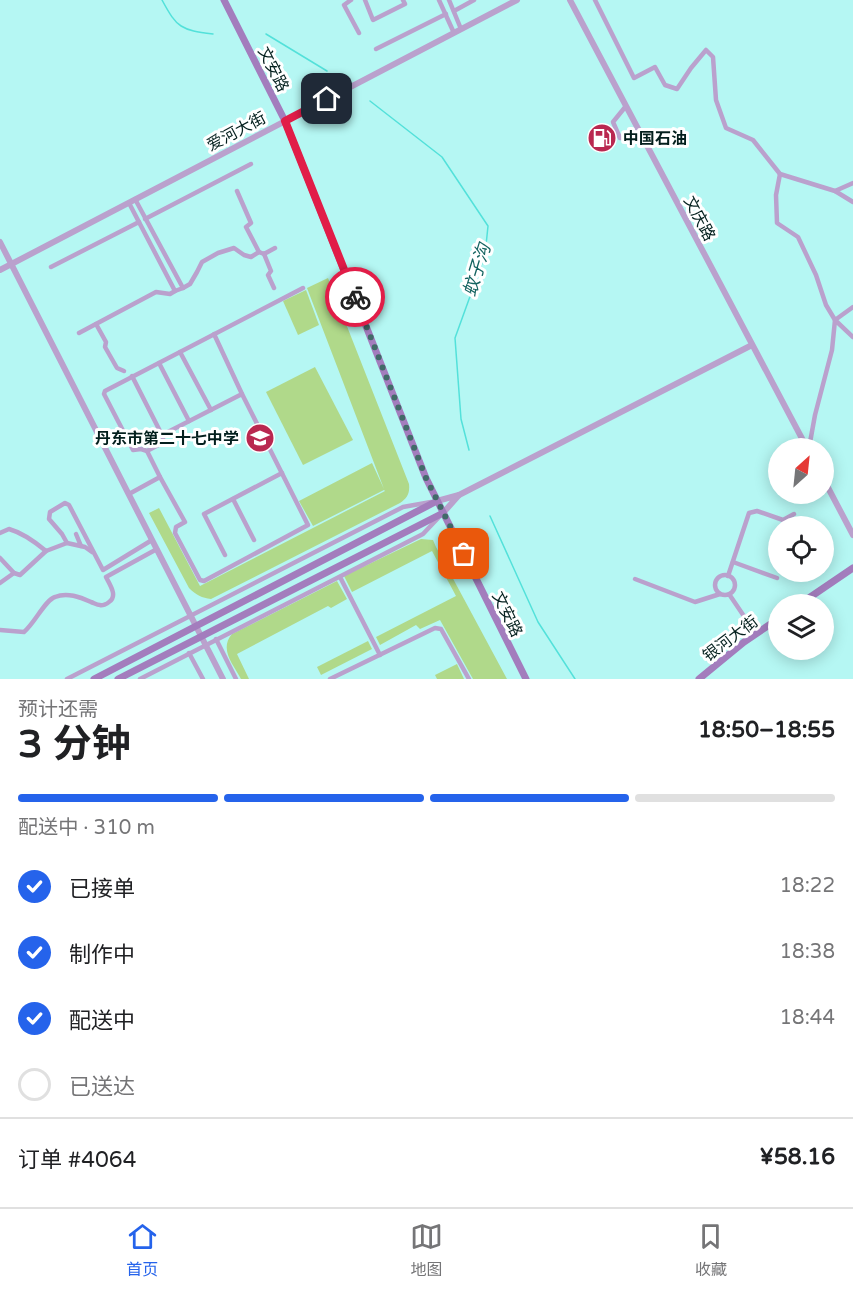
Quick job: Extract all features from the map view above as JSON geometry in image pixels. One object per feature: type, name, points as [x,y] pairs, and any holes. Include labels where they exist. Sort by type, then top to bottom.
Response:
[{"type":"main road","name":"文安路","points":[[224,0],[285,121],[421,468],[526,679]]},
{"type":"main road","points":[[94,679],[437,501]]},
{"type":"main road","points":[[118,679],[443,513]]},
{"type":"main road","points":[[815,594],[853,568]]},
{"type":"main road","name":"银河大街","points":[[699,679],[744,642],[768,626]]},
{"type":"street","points":[[351,0],[344,5],[359,33]]},
{"type":"street","points":[[365,0],[374,20],[405,4],[403,0]]},
{"type":"street","points":[[439,0],[454,33]]},
{"type":"street","points":[[449,0],[462,29]]},
{"type":"street","points":[[454,10],[474,0]]},
{"type":"street","name":"爱河大街","points":[[0,270],[517,0]]},
{"type":"street","name":"文庆路","points":[[570,0],[803,438]]},
{"type":"street","points":[[595,0],[634,78],[655,68],[665,85],[676,89],[706,51],[713,57],[716,100],[726,128],[753,140],[780,174],[836,191],[853,202]]},
{"type":"street","points":[[376,49],[446,14]]},
{"type":"street","points":[[626,106],[613,122],[620,138],[643,139]]},
{"type":"street","points":[[146,219],[250,164]]},
{"type":"street","points":[[780,174],[776,195],[777,223],[798,237],[816,274],[826,305],[835,320],[853,336]]},
{"type":"street","points":[[836,191],[853,183]]},
{"type":"street","points":[[237,191],[251,223],[246,227],[271,271],[268,275],[274,288]]},
{"type":"street","points":[[132,201],[146,219],[183,288]]},
{"type":"street","points":[[132,201],[139,222],[176,291]]},
{"type":"street","points":[[51,267],[139,222]]},
{"type":"street","points":[[0,242],[223,679]]},
{"type":"street","points":[[79,333],[156,292],[170,294],[190,284],[202,262],[218,253],[234,248],[251,257],[274,248]]},
{"type":"street","points":[[214,334],[308,525],[204,581],[200,580],[175,533],[177,526],[185,522],[147,451],[133,450],[104,394],[105,391],[132,376],[303,288]]},
{"type":"street","points":[[810,438],[832,350],[835,320],[853,307]]},
{"type":"street","points":[[96,324],[117,368],[124,371]]},
{"type":"street","points":[[67,679],[403,507],[459,495],[752,345]]},
{"type":"street","points":[[180,352],[211,410]]},
{"type":"street","points":[[159,363],[189,421]]},
{"type":"street","points":[[132,376],[164,442],[147,451]]},
{"type":"street","points":[[162,435],[242,394]]},
{"type":"street","points":[[225,555],[204,514],[282,473]]},
{"type":"street","points":[[129,494],[160,477]]},
{"type":"street","points":[[140,679],[423,534],[459,495]]},
{"type":"street","points":[[233,499],[254,540]]},
{"type":"street","points":[[834,499],[853,536]]},
{"type":"street","points":[[0,630],[24,632],[53,597],[65,595],[79,597],[100,606],[110,602],[114,596],[113,591],[69,505],[65,503],[50,512],[49,519],[67,543]]},
{"type":"street","points":[[728,576],[749,513],[757,511],[783,520],[794,514]]},
{"type":"street","points":[[0,533],[9,529],[19,532],[46,551]]},
{"type":"street","points":[[76,534],[81,546]]},
{"type":"street","points":[[103,570],[152,540]]},
{"type":"street","points":[[0,558],[14,573],[20,575],[46,551],[67,543],[81,546],[94,553]]},
{"type":"street","points":[[106,577],[157,549]]},
{"type":"street","points":[[733,562],[768,575]]},
{"type":"street","points":[[0,583],[14,573]]},
{"type":"street","points":[[635,579],[695,602],[720,594],[729,594],[734,590],[734,583],[728,576],[722,576],[715,583],[720,594]]},
{"type":"street","points":[[340,577],[380,655]]},
{"type":"street","points":[[729,594],[756,634]]},
{"type":"street","points":[[330,679],[435,628],[441,629],[469,679]]},
{"type":"street","points":[[216,639],[236,679]]},
{"type":"street","points":[[189,653],[202,679]]},
{"type":"green space","points":[[328,278],[409,484],[408,493],[400,503],[211,599],[202,597],[189,588],[149,513],[159,508],[200,586],[385,491],[313,526],[299,501],[372,463],[384,489],[307,288]]},
{"type":"green space","points":[[306,290],[319,325],[298,335],[283,301]]},
{"type":"green space","points":[[315,367],[353,440],[303,465],[266,392]]},
{"type":"green space","points":[[421,539],[433,540],[507,679],[473,679],[440,620],[420,629],[416,625],[380,645],[376,637],[456,596],[432,551],[352,592],[344,576]]},
{"type":"green space","points":[[337,581],[347,599],[331,608],[328,606],[237,654],[249,679],[241,679],[227,651],[228,640],[232,634]]},
{"type":"green space","points":[[368,641],[372,649],[321,675],[317,667]]},
{"type":"green space","points":[[457,664],[464,679],[437,679],[435,675]]},
{"type":"waterway","name":"蚊子沟","points":[[162,0],[172,17],[181,26],[213,34]]},
{"type":"waterway","name":"蚊子沟","points":[[266,34],[327,71]]},
{"type":"waterway","name":"蚊子沟","points":[[370,101],[442,157],[488,226],[485,255],[455,338],[461,419],[469,450]]},
{"type":"waterway","name":"蚊子沟","points":[[490,516],[538,622],[575,679]]},
{"type":"way so far","points":[[355,297],[426,478],[464,554]]},
{"type":"place","name":"中国石油","points":[[602,138]]},
{"type":"place","name":"丹东市第二十七中学","points":[[260,438]]},
{"type":"route","points":[[327,99],[285,121],[355,297]]}]
